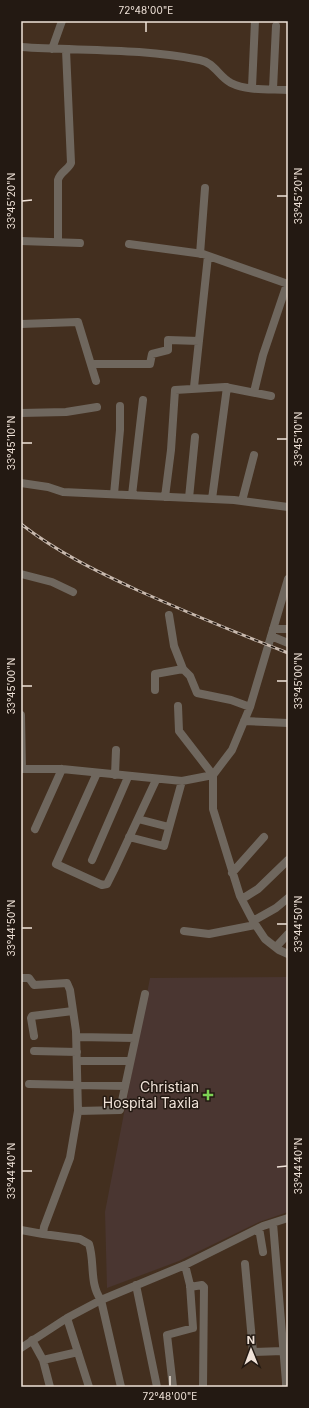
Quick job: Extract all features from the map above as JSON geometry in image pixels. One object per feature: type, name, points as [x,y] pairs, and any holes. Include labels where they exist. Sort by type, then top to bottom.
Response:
[{"type":"street","points":[[52,49],[62,21]]},
{"type":"street","points":[[252,87],[255,21]]},
{"type":"street","points":[[273,89],[276,26]]},
{"type":"street","points":[[21,47],[154,53],[201,60],[215,66],[231,82],[252,87],[288,90]]},
{"type":"street","points":[[58,240],[58,180],[60,174],[69,167],[71,163],[66,50]]},
{"type":"street","points":[[194,388],[199,341],[204,255],[205,188]]},
{"type":"street","points":[[21,241],[80,244]]},
{"type":"street","points":[[130,244],[204,255],[288,284],[263,355],[254,392]]},
{"type":"street","points":[[21,324],[78,322],[96,381]]},
{"type":"street","points":[[92,364],[150,364],[152,354],[168,350],[168,340],[199,341]]},
{"type":"street","points":[[212,499],[227,387]]},
{"type":"street","points":[[165,497],[172,450],[175,390],[227,387],[271,396]]},
{"type":"street","points":[[132,495],[143,400]]},
{"type":"street","points":[[114,494],[120,430],[120,406]]},
{"type":"street","points":[[21,413],[66,412],[98,408]]},
{"type":"street","points":[[189,498],[195,437]]},
{"type":"street","points":[[242,501],[254,455]]},
{"type":"street","points":[[21,483],[48,487],[63,492],[212,499],[288,507]]},
{"type":"street","points":[[21,574],[52,582],[73,592]]},
{"type":"street","points":[[288,579],[284,605],[272,632],[250,707],[232,750],[213,775],[213,809],[232,873],[242,899],[254,923],[265,939],[288,954]]},
{"type":"street","points":[[169,615],[174,646],[183,669],[190,676],[197,693],[225,698],[250,707]]},
{"type":"street","points":[[272,632],[288,629]]},
{"type":"street","points":[[272,632],[288,643]]},
{"type":"street","points":[[155,690],[155,674],[183,669]]},
{"type":"street","points":[[178,706],[179,732],[213,775]]},
{"type":"street","points":[[21,715],[22,769],[62,769],[156,780],[182,781],[213,775]]},
{"type":"street","points":[[244,721],[288,723]]},
{"type":"street","points":[[115,775],[116,750]]},
{"type":"street","points":[[35,829],[62,769]]},
{"type":"street","points":[[97,773],[56,864],[102,884],[107,884],[156,780]]},
{"type":"street","points":[[92,860],[128,777]]},
{"type":"street","points":[[129,837],[162,846],[182,781]]},
{"type":"street","points":[[138,819],[169,827]]},
{"type":"street","points":[[232,873],[264,837]]},
{"type":"street","points":[[242,899],[258,888],[288,860]]},
{"type":"street","points":[[184,931],[210,934],[254,923],[288,898]]},
{"type":"street","points":[[276,947],[288,934]]},
{"type":"street","points":[[21,978],[29,978],[34,985],[67,983],[70,990],[77,1037],[78,1111],[70,1158],[44,1227],[43,1234]]},
{"type":"street","points":[[78,1111],[120,1110],[145,994]]},
{"type":"street","points":[[34,1036],[32,1016],[73,1011]]},
{"type":"street","points":[[77,1037],[135,1038]]},
{"type":"street","points":[[34,1051],[77,1052]]},
{"type":"street","points":[[77,1061],[130,1061]]},
{"type":"street","points":[[29,1084],[125,1086]]},
{"type":"street","points":[[21,1348],[67,1318],[101,1300],[185,1266],[259,1228],[288,1218]]},
{"type":"street","points":[[273,1223],[286,1385],[288,1385]]},
{"type":"street","points":[[259,1228],[263,1252]]},
{"type":"street","points":[[21,1230],[80,1239],[89,1244],[92,1272],[98,1296],[101,1300],[121,1387]]},
{"type":"street","points":[[245,1264],[253,1352],[283,1351]]},
{"type":"street","points":[[173,1387],[167,1335],[193,1328],[190,1287],[185,1266]]},
{"type":"street","points":[[136,1285],[157,1387]]},
{"type":"street","points":[[190,1287],[202,1285],[204,1287],[203,1387]]},
{"type":"street","points":[[67,1318],[88,1387]]},
{"type":"street","points":[[32,1340],[43,1360],[50,1387]]},
{"type":"street","points":[[43,1360],[78,1352]]},
{"type":"shaded area","name":"Christian Hospital Taxila","points":[[288,977],[288,1212],[259,1222],[179,1261],[107,1288],[105,1212],[150,978]]},
{"type":"railway","points":[[21,524],[63,552],[107,576],[193,614],[288,653]]},
{"type":"place","name":"Christian Hospital Taxila","points":[[208,1095]]}]
